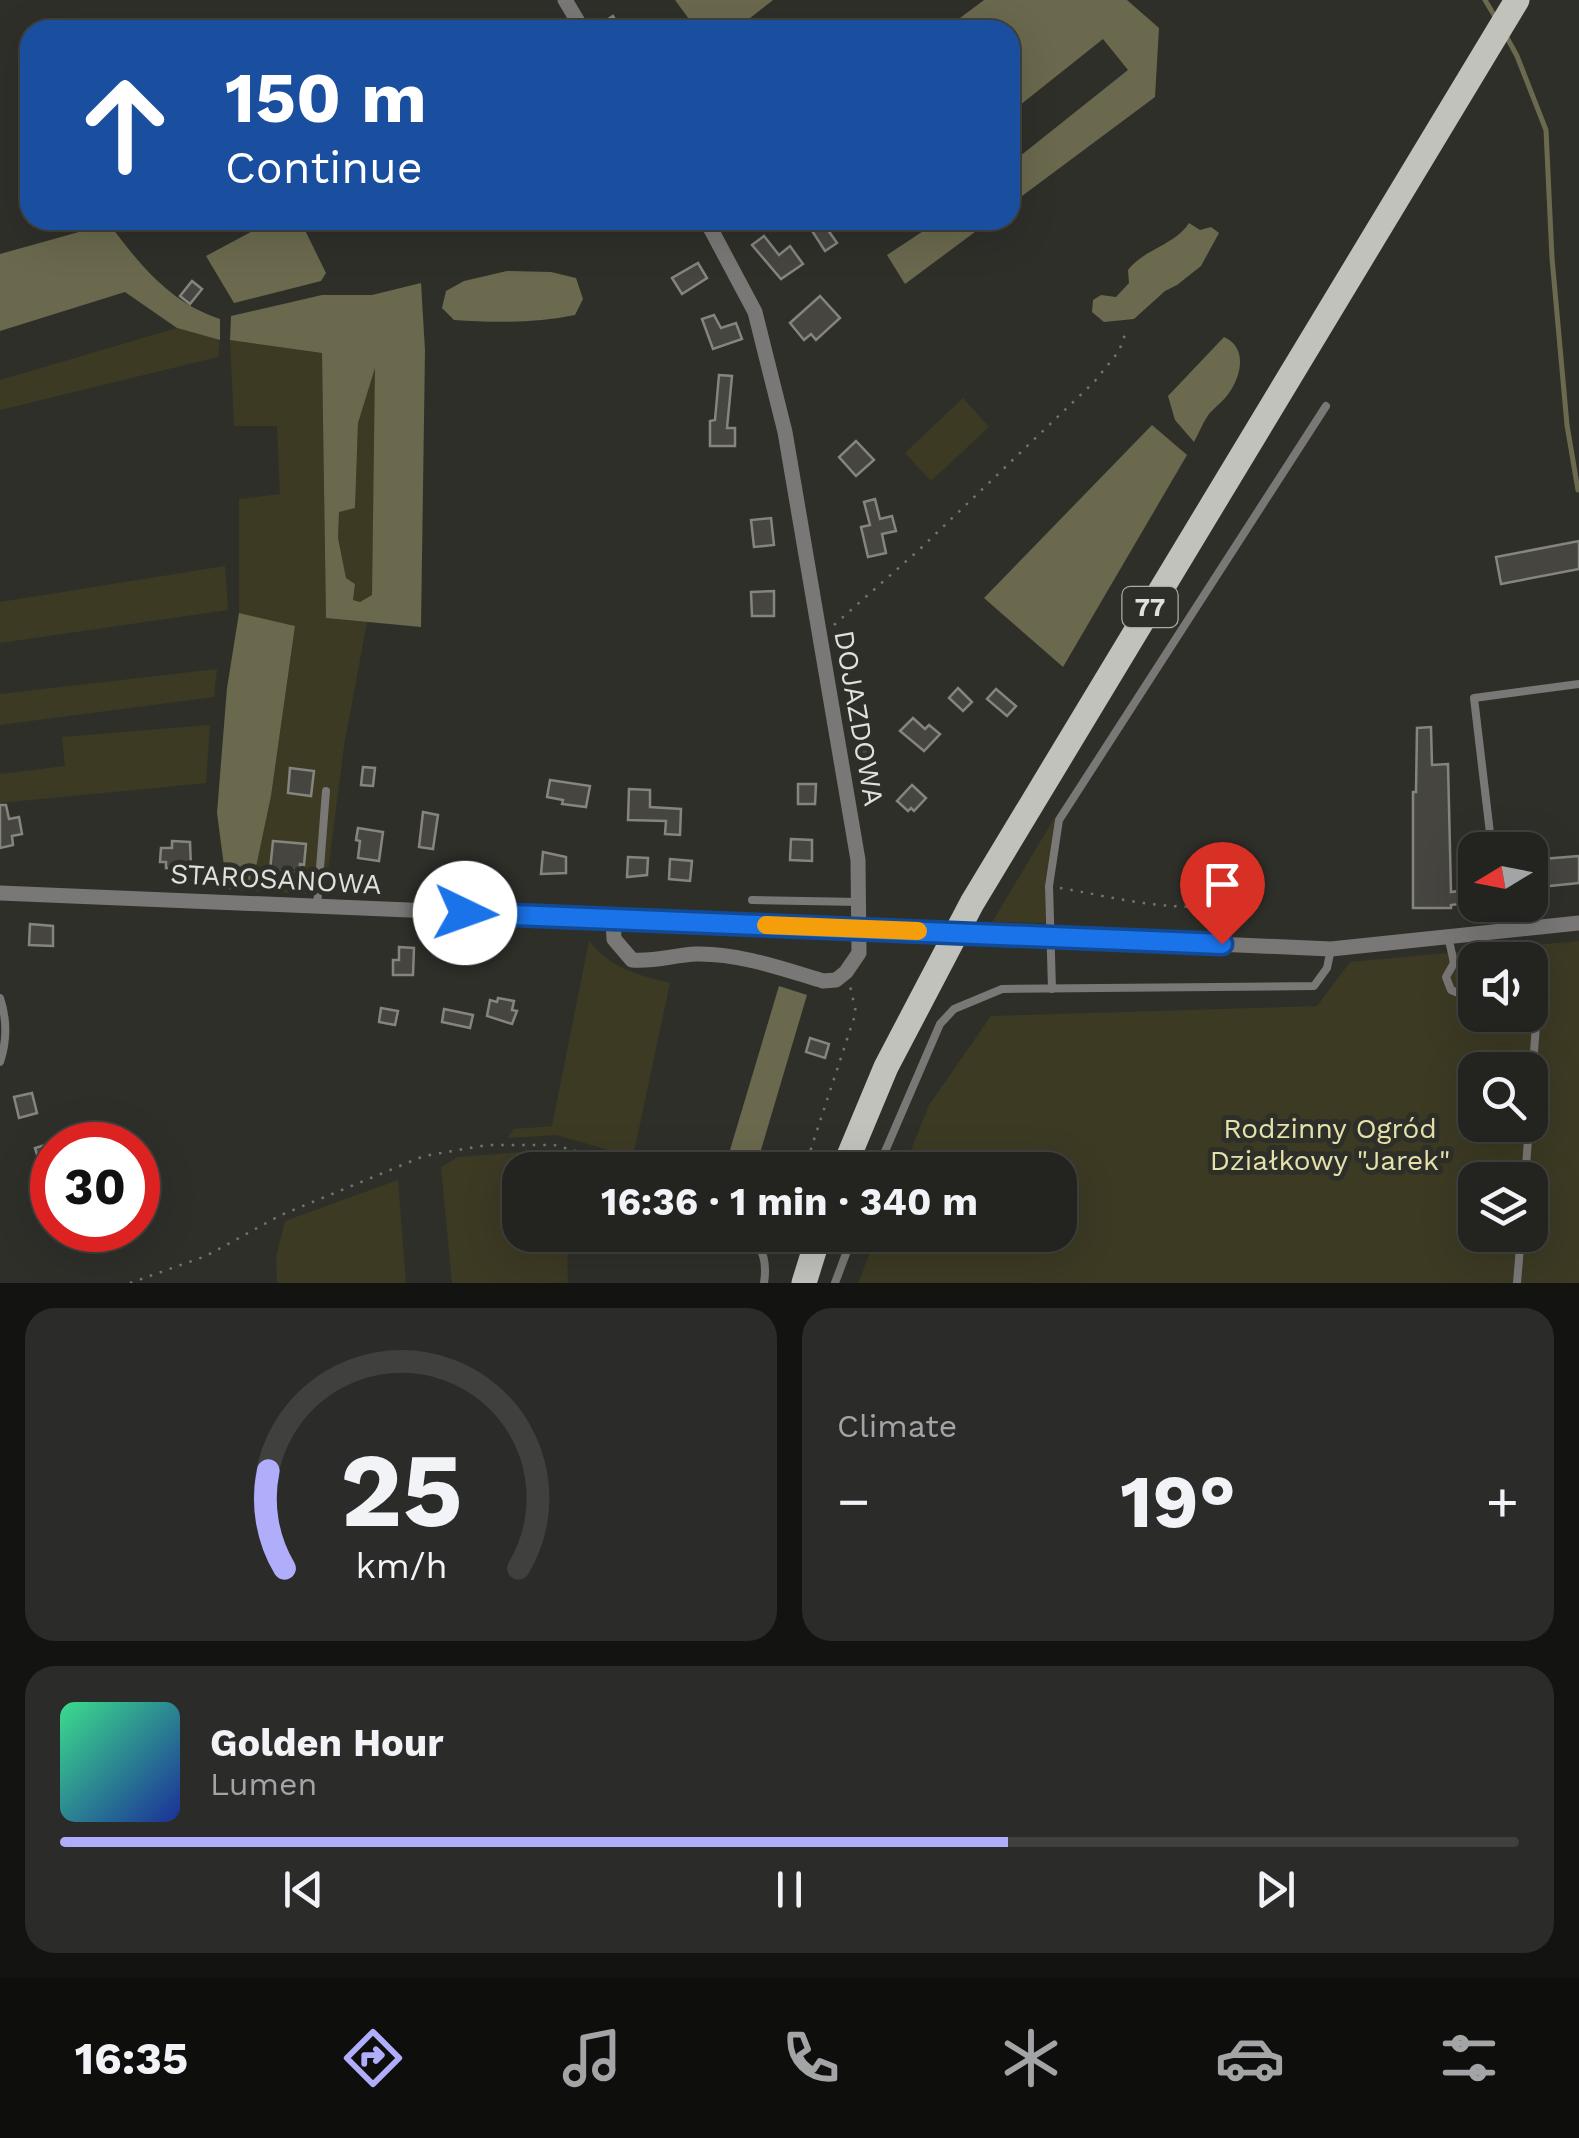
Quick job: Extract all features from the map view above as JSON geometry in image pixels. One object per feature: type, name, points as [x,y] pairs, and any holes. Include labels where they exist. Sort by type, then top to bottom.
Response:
[{"type":"main road","name":"77","points":[[851,1152],[886,1067],[972,903],[1517,0]]},
{"type":"main road","points":[[804,1283],[814,1252]]},
{"type":"street","name":"DOJAZDOWA","points":[[711,230],[755,312],[785,432],[858,860],[859,953],[846,972]]},
{"type":"street","name":"STAROSANOWA","points":[[0,894],[1331,949],[1579,923]]},
{"type":"street","points":[[613,920],[614,939],[632,960],[652,962],[695,954],[733,957],[823,981],[836,980],[846,972]]},
{"type":"lane","points":[[1052,989],[1049,886],[1059,820],[1326,406]]},
{"type":"lane","points":[[1490,832],[1474,698],[1579,684]]},
{"type":"lane","points":[[317,906],[326,791]]},
{"type":"lane","points":[[752,900],[860,902]]},
{"type":"lane","points":[[1500,922],[1501,931]]},
{"type":"lane","points":[[1448,936],[1454,963],[1446,977],[1451,990],[1458,993]]},
{"type":"lane","points":[[885,1152],[940,1024],[954,1009],[1002,988],[1314,986],[1327,968],[1331,949]]},
{"type":"lane","points":[[1454,963],[1458,965]]},
{"type":"lane","points":[[0,998],[5,1014],[5,1048],[0,1062]]},
{"type":"lane","points":[[760,1252],[766,1264],[764,1283]]},
{"type":"lane","points":[[835,1283],[847,1252]]},
{"type":"lane","points":[[1517,1283],[1520,1252]]},
{"type":"path","points":[[820,634],[841,621],[907,561],[1095,381],[1119,351],[1127,329]]},
{"type":"path","points":[[1049,886],[1204,908],[1230,904],[1246,894]]},
{"type":"path","points":[[810,1152],[856,1012],[846,972]]},
{"type":"path","points":[[130,1283],[206,1256],[281,1215],[424,1156],[487,1145],[554,1145],[579,1152]]},
{"type":"green space","points":[[177,328],[220,340],[218,357],[0,410],[0,380]]},
{"type":"green space","points":[[230,340],[322,353],[326,618],[367,622],[344,746],[325,895],[251,891],[271,796],[295,626],[239,613],[239,499],[280,494],[277,426],[234,426]]},
{"type":"green space","points":[[376,363],[372,595],[361,602],[353,600],[355,584],[346,578],[338,538],[339,511],[355,508],[358,423]]},
{"type":"green space","points":[[963,398],[989,427],[931,481],[905,453]]},
{"type":"green space","points":[[225,566],[228,610],[0,643],[0,602]]},
{"type":"green space","points":[[217,669],[214,697],[0,725],[0,694]]},
{"type":"green space","points":[[210,725],[206,783],[0,803],[0,774],[65,766],[62,737]]},
{"type":"green space","points":[[1055,817],[1045,884],[1046,923],[992,922]]},
{"type":"green space","points":[[589,941],[615,964],[670,983],[634,1152],[616,1152],[556,1135],[507,1138],[514,1129],[552,1126]]},
{"type":"green space","name":"Rodzinny Ogród Działkowy \"Jarek\"","points":[[1579,941],[1579,1283],[858,1283],[870,1252],[1077,1252],[1077,1152],[910,1152],[929,1105],[991,1016],[1317,1006],[1350,962],[1458,952],[1458,1032],[1548,1032],[1548,944]]},
{"type":"green space","points":[[502,1154],[502,1252],[567,1252],[568,1283],[452,1283],[441,1167],[458,1157]]},
{"type":"green space","points":[[398,1180],[406,1283],[277,1283],[276,1257],[285,1221]]},
{"type":"shaded area","points":[[675,0],[773,0],[748,20],[690,20]]},
{"type":"shaded area","points":[[984,0],[1127,0],[1159,28],[1155,97],[1020,198],[1020,156],[1128,70],[1103,39],[1020,105],[1020,20],[957,20]]},
{"type":"shaded area","points":[[1189,223],[1200,230],[1211,227],[1219,233],[1201,266],[1134,319],[1104,322],[1092,312],[1093,300],[1101,295],[1116,297],[1129,283],[1128,270],[1176,237]]},
{"type":"shaded area","points":[[114,230],[142,265],[170,291],[201,312],[220,319],[220,340],[177,328],[125,292],[0,331],[0,254],[79,232]]},
{"type":"shaded area","points":[[254,230],[305,230],[326,273],[321,281],[234,303],[206,256]]},
{"type":"shaded area","points":[[925,230],[978,230],[905,284],[887,255]]},
{"type":"shaded area","points":[[507,271],[551,272],[576,278],[583,299],[575,315],[530,321],[469,321],[454,320],[442,308],[446,291],[464,281]]},
{"type":"shaded area","points":[[421,283],[425,350],[421,627],[326,618],[322,353],[230,340],[231,316],[322,295],[372,295]],"holes":[[[375,368],[372,595],[360,602],[353,600],[355,584],[346,578],[338,538],[339,512],[355,508],[358,423]]]},
{"type":"shaded area","points":[[1224,337],[1237,348],[1239,373],[1194,442],[1175,420],[1168,396]]},
{"type":"shaded area","points":[[1152,425],[1187,455],[1063,667],[984,598]]},
{"type":"shaded area","points":[[239,613],[295,626],[271,796],[251,891],[227,889],[217,813],[227,688]]},
{"type":"shaded area","points":[[779,986],[807,995],[760,1152],[729,1152]]},
{"type":"building","points":[[812,230],[828,230],[837,243],[825,251]]},
{"type":"building","points":[[764,236],[779,255],[790,246],[803,264],[781,279],[752,245]]},
{"type":"building","points":[[698,263],[707,278],[682,294],[672,278]]},
{"type":"building","points":[[192,281],[202,289],[190,304],[180,296]]},
{"type":"building","points":[[820,296],[840,318],[816,340],[811,334],[804,340],[790,323]]},
{"type":"building","points":[[714,315],[721,328],[736,323],[742,339],[713,349],[702,319]]},
{"type":"building","points":[[719,375],[732,376],[727,428],[735,428],[735,446],[710,446],[710,421],[715,420]]},
{"type":"building","points":[[856,441],[874,460],[856,476],[839,457]]},
{"type":"building","points":[[875,499],[880,519],[892,516],[896,531],[882,534],[886,553],[868,557],[861,527],[870,525],[864,502]]},
{"type":"building","points":[[771,518],[774,545],[754,547],[751,520]]},
{"type":"building","points":[[1579,541],[1579,569],[1501,584],[1496,557]]},
{"type":"building","points":[[774,591],[774,616],[752,616],[751,592]]},
{"type":"building","points":[[958,688],[972,702],[963,711],[949,698]]},
{"type":"building","points":[[996,689],[1016,706],[1007,716],[987,699]]},
{"type":"building","points":[[913,718],[925,729],[929,725],[940,734],[924,751],[900,731]]},
{"type":"building","points":[[1431,727],[1432,765],[1448,764],[1451,892],[1458,891],[1458,904],[1451,908],[1413,908],[1417,728]]},
{"type":"building","points":[[865,739],[874,747],[863,760],[854,752]]},
{"type":"building","points":[[363,767],[375,768],[373,786],[361,785]]},
{"type":"building","points":[[290,768],[314,771],[311,796],[288,793]]},
{"type":"building","points":[[550,780],[590,786],[586,807],[562,804],[563,800],[547,797]]},
{"type":"building","points":[[798,784],[816,784],[815,804],[798,804]]},
{"type":"building","points":[[912,785],[926,798],[914,811],[908,811],[897,801]]},
{"type":"building","points":[[629,789],[650,790],[650,807],[681,809],[680,835],[665,834],[666,821],[628,820]]},
{"type":"building","points":[[0,805],[6,805],[9,819],[19,817],[22,834],[12,836],[13,845],[0,848]]},
{"type":"building","points":[[423,812],[438,815],[433,849],[419,847]]},
{"type":"building","points":[[358,828],[383,832],[379,861],[358,858]]},
{"type":"building","points":[[791,839],[812,840],[812,861],[790,860]]},
{"type":"building","points":[[172,841],[190,842],[191,869],[166,868],[166,862],[160,862],[161,848],[172,848]]},
{"type":"building","points":[[273,841],[306,844],[299,873],[270,870]]},
{"type":"building","points":[[543,852],[566,857],[566,873],[541,874]]},
{"type":"building","points":[[1579,856],[1579,883],[1548,886],[1548,859]]},
{"type":"building","points":[[628,857],[648,858],[647,875],[627,877]]},
{"type":"building","points":[[670,859],[692,861],[690,881],[669,879]]},
{"type":"building","points":[[30,924],[53,926],[53,946],[29,945]]},
{"type":"building","points":[[399,947],[414,948],[413,975],[393,975],[393,960],[399,960]]},
{"type":"building","points":[[498,998],[514,1001],[512,1010],[517,1011],[512,1024],[487,1016],[490,1000],[497,1002]]},
{"type":"building","points":[[381,1008],[398,1011],[395,1025],[379,1022]]},
{"type":"building","points":[[444,1009],[473,1015],[470,1028],[442,1022]]},
{"type":"building","points":[[810,1038],[829,1044],[825,1058],[806,1052]]},
{"type":"building","points":[[32,1093],[37,1113],[19,1118],[14,1097]]},
{"type":"waterway","points":[[1485,0],[1497,20]]},
{"type":"waterway","points":[[1505,34],[1546,130],[1552,258],[1567,425],[1578,490]]},
{"type":"slow traffic","points":[[766,925],[918,931]]},
{"type":"route","points":[[465,913],[1222,944]]}]
